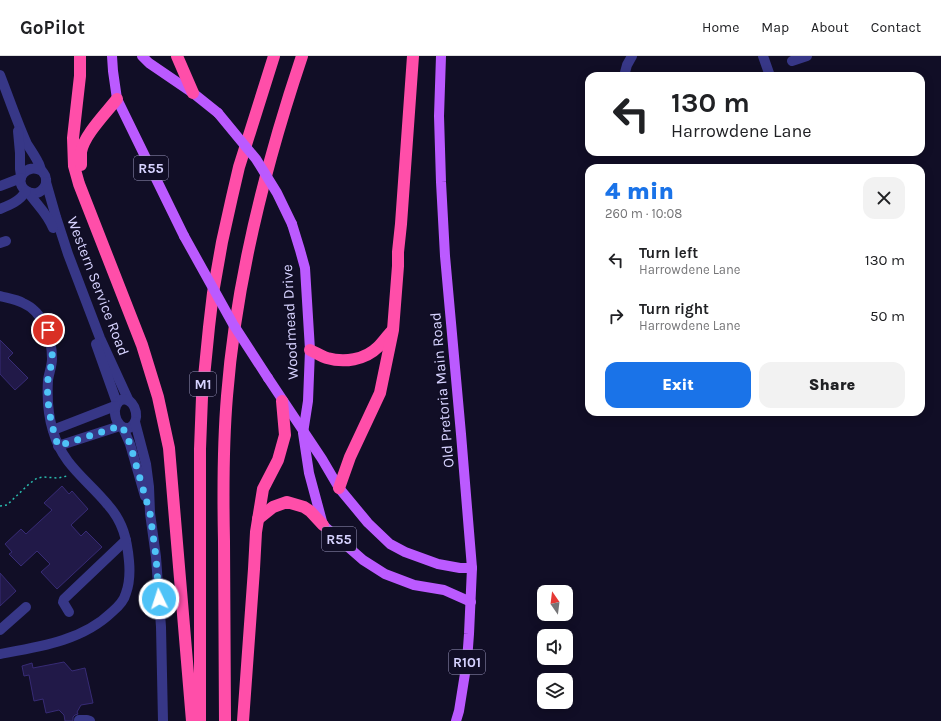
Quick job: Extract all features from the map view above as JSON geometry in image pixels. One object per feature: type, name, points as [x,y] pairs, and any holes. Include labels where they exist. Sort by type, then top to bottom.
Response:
[{"type":"highway","points":[[80,56],[80,76],[73,138],[75,170],[79,184],[142,345],[158,397],[170,448],[192,721]]},
{"type":"highway","points":[[177,56],[193,93]]},
{"type":"highway","name":"M1","points":[[200,721],[200,449],[202,397],[209,327],[222,242],[239,167],[274,56]]},
{"type":"highway","name":"M1","points":[[225,721],[223,487],[227,396],[233,339],[248,250],[262,189],[286,103],[302,56]]},
{"type":"highway","points":[[339,488],[350,457],[380,392],[393,330],[398,252],[402,224],[413,56]]},
{"type":"highway","points":[[89,208],[82,169],[81,152],[89,133],[117,99]]},
{"type":"highway","points":[[310,350],[326,357],[340,360],[354,360],[377,349],[393,330]]},
{"type":"highway","points":[[243,721],[256,532],[263,489],[278,460],[285,435],[282,401]]},
{"type":"highway","points":[[258,518],[274,506],[287,502],[304,507],[310,511],[323,525]]},
{"type":"main road","name":"Woodmead Drive","points":[[112,56],[117,99],[184,236],[233,324],[339,488],[368,522],[390,544],[405,552],[438,564],[472,568]]},
{"type":"main road","name":"Woodmead Drive","points":[[142,56],[218,113],[256,159],[277,193],[292,224],[305,268],[310,350],[308,401],[303,433],[309,473],[323,525]]},
{"type":"main road","name":"Old Pretoria Main Road","points":[[441,56],[439,116],[445,256],[472,568],[470,634],[467,661],[456,721]]},
{"type":"main road","name":"R55","points":[[323,525],[362,560],[385,574],[414,585],[444,590],[471,602]]},
{"type":"street","points":[[625,72],[632,56]]},
{"type":"street","points":[[763,56],[769,72]]},
{"type":"street","points":[[792,61],[806,56]]},
{"type":"street","points":[[0,75],[28,144],[45,176],[46,182],[44,189],[38,193],[27,192],[22,185],[17,118]]},
{"type":"street","points":[[0,186],[21,177],[24,172],[30,168],[35,168],[42,171]]},
{"type":"street","name":"Western Service Road","points":[[46,182],[57,222],[72,265],[100,338],[128,400]]},
{"type":"street","points":[[0,209],[12,204],[27,192]]},
{"type":"street","name":"Western Service Road","points":[[27,192],[47,214],[50,220],[91,329],[116,404]]},
{"type":"street","points":[[0,296],[22,302],[30,306],[48,330],[52,360],[48,379],[48,403],[53,430],[58,446],[65,458],[109,505],[117,517],[124,530],[130,573],[130,582],[122,602],[98,624],[46,646],[0,654]]},
{"type":"street","points":[[53,430],[116,404],[120,400],[124,399],[131,401],[134,407],[136,414],[135,422],[146,464],[150,513],[156,557],[161,627],[163,721]]},
{"type":"street","points":[[116,404],[116,418],[130,444],[150,513]]},
{"type":"street","points":[[58,446],[121,427],[129,428],[134,425],[135,422]]},
{"type":"street","points":[[69,612],[63,602],[64,599],[126,540]]},
{"type":"street","points":[[0,630],[26,608]]},
{"type":"street","points":[[79,720],[90,721]]},
{"type":"path","points":[[0,506],[7,505],[37,478],[58,478],[71,475]]},
{"type":"building","points":[[0,340],[13,353],[8,358],[28,378],[15,390],[0,374]]},
{"type":"building","points":[[62,486],[69,494],[72,491],[88,509],[71,525],[81,536],[86,531],[102,547],[57,589],[41,572],[50,564],[37,551],[21,566],[9,554],[12,552],[5,544],[21,529],[26,534],[52,510],[44,503]]},
{"type":"building","points":[[0,573],[16,591],[0,606]]},
{"type":"building","points":[[64,662],[72,671],[85,668],[93,703],[81,705],[77,712],[78,714],[73,717],[73,721],[65,721],[64,715],[59,710],[46,713],[43,699],[34,701],[29,675],[24,676],[22,666],[32,663],[33,668]]},
{"type":"route","points":[[48,330],[52,360],[48,379],[48,403],[53,430],[58,446],[120,426],[123,428],[128,436],[150,513],[156,557],[159,599]]}]
